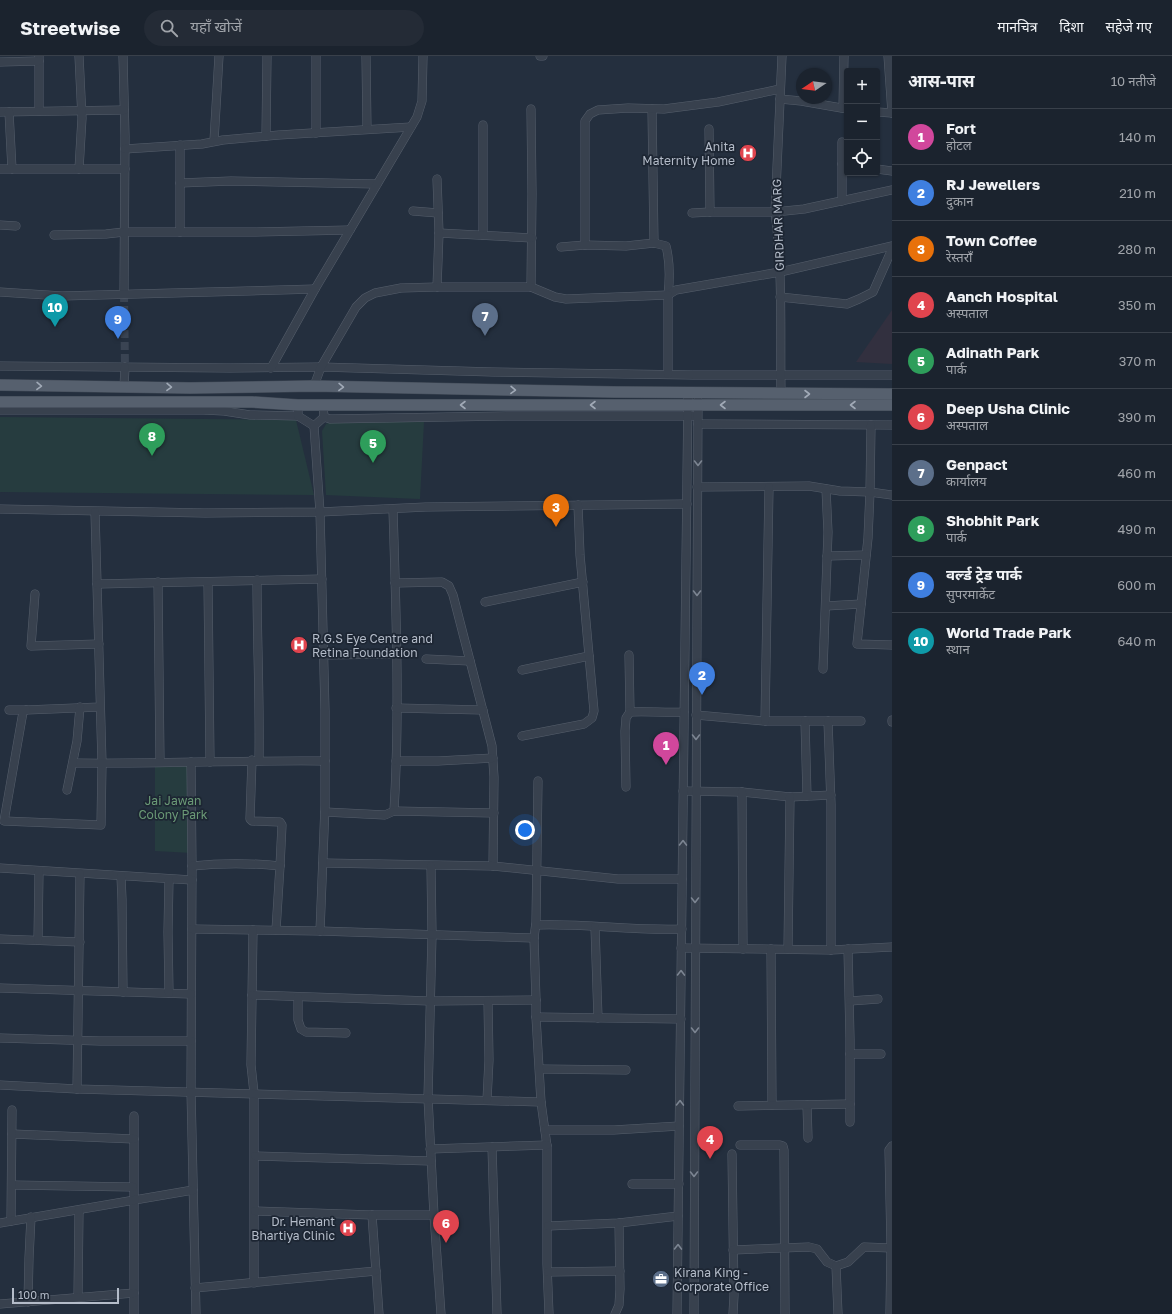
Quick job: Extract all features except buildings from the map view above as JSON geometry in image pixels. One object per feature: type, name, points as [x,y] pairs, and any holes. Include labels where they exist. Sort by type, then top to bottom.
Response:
[{"type":"main road","points":[[0,385],[124,387],[314,386],[781,394],[892,394]]},
{"type":"main road","points":[[0,402],[233,407],[298,411],[323,405],[694,413],[892,405]]},
{"type":"street","points":[[79,56],[82,111],[79,169]]},
{"type":"street","points":[[123,56],[125,149],[124,294]]},
{"type":"street","points":[[214,141],[219,56]]},
{"type":"street","points":[[266,136],[267,56]]},
{"type":"street","points":[[316,56],[316,133]]},
{"type":"street","points":[[366,56],[367,129]]},
{"type":"street","points":[[272,368],[315,289],[417,117],[422,101],[423,56]]},
{"type":"street","name":"GIRDHAR MARG","points":[[781,394],[780,272],[775,212],[782,56]]},
{"type":"street","points":[[844,56],[845,104]]},
{"type":"street","points":[[880,112],[892,113],[888,56]]},
{"type":"street","points":[[0,62],[39,58],[39,111]]},
{"type":"street","points":[[585,245],[584,121],[590,114],[598,110],[664,109],[718,102],[780,89]]},
{"type":"street","points":[[780,99],[801,101],[844,109]]},
{"type":"street","points":[[531,109],[531,287]]},
{"type":"street","points":[[652,109],[654,242]]},
{"type":"street","points":[[0,112],[124,110]]},
{"type":"street","points":[[9,112],[12,169]]},
{"type":"street","points":[[483,125],[484,235]]},
{"type":"street","points":[[125,149],[202,144],[214,141],[266,136],[412,127]]},
{"type":"street","points":[[709,129],[710,212]]},
{"type":"street","points":[[842,142],[844,164],[842,201]]},
{"type":"street","points":[[180,145],[180,232]]},
{"type":"street","points":[[0,169],[125,169]]},
{"type":"street","points":[[880,169],[892,171]]},
{"type":"street","points":[[437,179],[439,233],[437,286]]},
{"type":"street","points":[[180,183],[230,181],[377,184]]},
{"type":"street","points":[[692,213],[775,212],[804,209],[892,190]]},
{"type":"street","points":[[413,211],[438,212]]},
{"type":"street","points":[[0,225],[16,226]]},
{"type":"street","points":[[54,235],[106,234],[124,232],[350,230]]},
{"type":"street","points":[[439,233],[532,238]]},
{"type":"street","points":[[561,247],[585,245],[626,246],[654,242],[666,246],[669,257],[670,280],[668,295],[668,374]]},
{"type":"street","points":[[314,386],[321,367],[356,307],[365,298],[374,293],[388,290],[437,286],[531,287],[555,297],[566,299],[668,295],[676,290],[780,272],[892,246]]},
{"type":"street","points":[[780,297],[847,304],[860,299],[873,292],[892,249]]},
{"type":"street","points":[[0,292],[62,296],[315,289]]},
{"type":"street","points":[[0,366],[321,367],[493,372],[892,375]]},
{"type":"street","points":[[124,387],[125,367]]},
{"type":"street","points":[[693,392],[697,487],[694,1314]]},
{"type":"street","points":[[323,405],[324,417]]},
{"type":"street","points":[[0,410],[203,410],[233,407],[250,415],[285,415],[298,411],[314,426],[320,512],[324,655],[325,812],[320,931]]},
{"type":"street","points":[[677,1314],[686,504],[694,413]]},
{"type":"street","points":[[324,417],[330,419],[694,413],[892,425]]},
{"type":"street","points":[[314,426],[324,417]]},
{"type":"street","points":[[871,424],[870,492],[866,556],[857,644],[892,645]]},
{"type":"street","points":[[697,487],[809,486],[840,491],[870,492],[892,495]]},
{"type":"street","points":[[765,721],[769,487]]},
{"type":"street","points":[[823,669],[828,532],[826,489]]},
{"type":"street","points":[[0,509],[205,513],[320,512],[426,507],[686,504]]},
{"type":"street","points":[[522,736],[584,724],[592,718],[594,711],[580,555],[578,505]]},
{"type":"street","points":[[393,509],[396,654],[396,761],[394,811]]},
{"type":"street","points":[[26,710],[23,712],[4,821],[101,825],[102,763],[95,512]]},
{"type":"street","points":[[827,556],[866,556]]},
{"type":"street","points":[[97,584],[322,579]]},
{"type":"street","points":[[257,580],[257,654],[260,709],[250,819],[252,821],[280,822],[282,825],[276,930]]},
{"type":"street","points":[[158,582],[160,762]]},
{"type":"street","points":[[208,582],[210,762]]},
{"type":"street","points":[[395,583],[442,582],[449,586],[453,595],[492,746],[494,813],[493,866]]},
{"type":"street","points":[[485,602],[583,582]]},
{"type":"street","points":[[35,594],[31,646],[98,644]]},
{"type":"street","points":[[826,606],[861,604]]},
{"type":"street","points":[[324,655],[396,654]]},
{"type":"street","points":[[626,787],[625,732],[626,718],[630,712],[628,655]]},
{"type":"street","points":[[522,670],[590,656]]},
{"type":"street","points":[[426,660],[470,660]]},
{"type":"street","points":[[67,790],[77,741],[80,707]]},
{"type":"street","points":[[9,710],[100,707]]},
{"type":"street","points":[[396,708],[483,710]]},
{"type":"street","points":[[630,712],[684,712]]},
{"type":"street","points":[[696,715],[765,721],[861,721]]},
{"type":"street","points":[[805,721],[807,796]]},
{"type":"street","points":[[828,721],[831,795],[831,950]]},
{"type":"street","points":[[396,761],[438,761],[493,758]]},
{"type":"street","points":[[73,763],[210,762],[255,760],[325,761]]},
{"type":"street","points":[[191,762],[191,1091],[196,1314]]},
{"type":"street","points":[[538,781],[536,925],[534,938],[536,1017],[541,1102],[547,1145],[549,1314]]},
{"type":"street","points":[[683,791],[742,792],[790,797],[831,795]]},
{"type":"street","points":[[742,792],[743,949]]},
{"type":"street","points":[[788,949],[790,797]]},
{"type":"street","points":[[325,812],[385,815],[394,811],[494,813]]},
{"type":"street","points":[[323,863],[493,866],[618,880],[682,879]]},
{"type":"street","points":[[192,866],[209,864],[260,864],[280,866]]},
{"type":"street","points":[[431,866],[432,935],[428,1098],[441,1314]]},
{"type":"street","points":[[0,868],[192,880]]},
{"type":"street","points":[[38,940],[39,871]]},
{"type":"street","points":[[77,1089],[80,874]]},
{"type":"street","points":[[121,876],[122,992]]},
{"type":"street","points":[[169,879],[169,993]]},
{"type":"street","points":[[536,925],[564,924],[654,930],[682,929]]},
{"type":"street","points":[[595,927],[598,1018]]},
{"type":"street","points":[[192,929],[320,931],[534,938]]},
{"type":"street","points":[[253,930],[251,1065],[254,1093],[255,1156],[254,1283]]},
{"type":"street","points":[[0,939],[80,942]]},
{"type":"street","points":[[681,948],[831,950],[892,947]]},
{"type":"street","points":[[771,949],[772,1105]]},
{"type":"street","points":[[848,949],[850,1001],[850,1122]]},
{"type":"street","points":[[0,988],[191,994]]},
{"type":"street","points":[[252,995],[430,1001],[536,1000]]},
{"type":"street","points":[[298,997],[298,1020],[301,1029],[306,1032],[346,1033]]},
{"type":"street","points":[[850,1001],[878,999]]},
{"type":"street","points":[[487,1100],[489,1060],[488,1001]]},
{"type":"street","points":[[536,1017],[680,1019]]},
{"type":"street","points":[[0,1038],[191,1041]]},
{"type":"street","points":[[850,1054],[881,1054]]},
{"type":"street","points":[[540,1069],[626,1070]]},
{"type":"street","points":[[0,1085],[77,1089],[541,1102]]},
{"type":"street","points":[[738,1106],[850,1104]]},
{"type":"street","points":[[807,1105],[808,1138]]},
{"type":"street","points":[[11,1221],[12,1110]]},
{"type":"street","points":[[134,1116],[134,1314]]},
{"type":"street","points":[[545,1130],[614,1130],[679,1126]]},
{"type":"street","points":[[12,1134],[134,1139]]},
{"type":"street","points":[[430,1149],[547,1145]]},
{"type":"street","points":[[740,1145],[783,1146],[785,1314]]},
{"type":"street","points":[[890,1314],[892,1248],[889,1150],[892,1146]]},
{"type":"street","points":[[492,1147],[497,1314]]},
{"type":"street","points":[[732,1154],[733,1314]]},
{"type":"street","points":[[255,1156],[431,1161]]},
{"type":"street","points":[[632,1184],[679,1184]]},
{"type":"street","points":[[12,1185],[133,1187]]},
{"type":"street","points":[[0,1223],[193,1190]]},
{"type":"street","points":[[78,1297],[79,1210]]},
{"type":"street","points":[[255,1211],[372,1215],[434,1215]]},
{"type":"street","points":[[372,1215],[379,1314]]},
{"type":"street","points":[[548,1226],[619,1223],[678,1216]]},
{"type":"street","points":[[28,1302],[31,1217]]},
{"type":"street","points":[[615,1314],[619,1305],[619,1223]]},
{"type":"street","points":[[733,1250],[785,1248],[817,1249],[827,1262],[836,1266],[848,1262],[864,1247],[892,1248]]},
{"type":"street","points":[[836,1266],[838,1314]]},
{"type":"street","points":[[548,1272],[620,1271]]},
{"type":"street","points":[[195,1288],[376,1272]]},
{"type":"street","points":[[0,1304],[134,1292]]},
{"type":"shaded area","points":[[892,310],[892,364],[856,362]]},
{"type":"green space","points":[[0,417],[296,420],[314,495],[0,492]]},
{"type":"green space","points":[[330,422],[424,422],[420,499],[326,495],[322,431],[326,424]]},
{"type":"green space","name":"Jai Jawan Colony Park","points":[[155,762],[191,762],[192,853],[155,851]]},
{"type":"tunnel","points":[[124,294],[125,367]]},
{"type":"place","name":"Anita Maternity Home","points":[[748,153]]},
{"type":"place","name":"World Trade Park","points":[[55,327]]},
{"type":"place","name":"Genpact","points":[[485,336]]},
{"type":"place","name":"वर्ल्ड ट्रेड पार्क","points":[[118,339]]},
{"type":"place","name":"Shobhit Park","points":[[152,456]]},
{"type":"place","name":"Adinath Park","points":[[373,463]]},
{"type":"place","name":"Town Coffee","points":[[556,527]]},
{"type":"place","name":"R.G.S Eye Centre and Retina Foundation","points":[[299,645]]},
{"type":"place","name":"RJ Jewellers","points":[[702,695]]},
{"type":"place","name":"Fort","points":[[666,765]]},
{"type":"place","name":"Aanch Hospital","points":[[710,1159]]},
{"type":"place","name":"Dr. Hemant Bhartiya Clinic","points":[[348,1228]]},
{"type":"place","name":"Deep Usha Clinic","points":[[446,1243]]},
{"type":"place","name":"Kirana King - Corporate Office","points":[[661,1279]]}]
